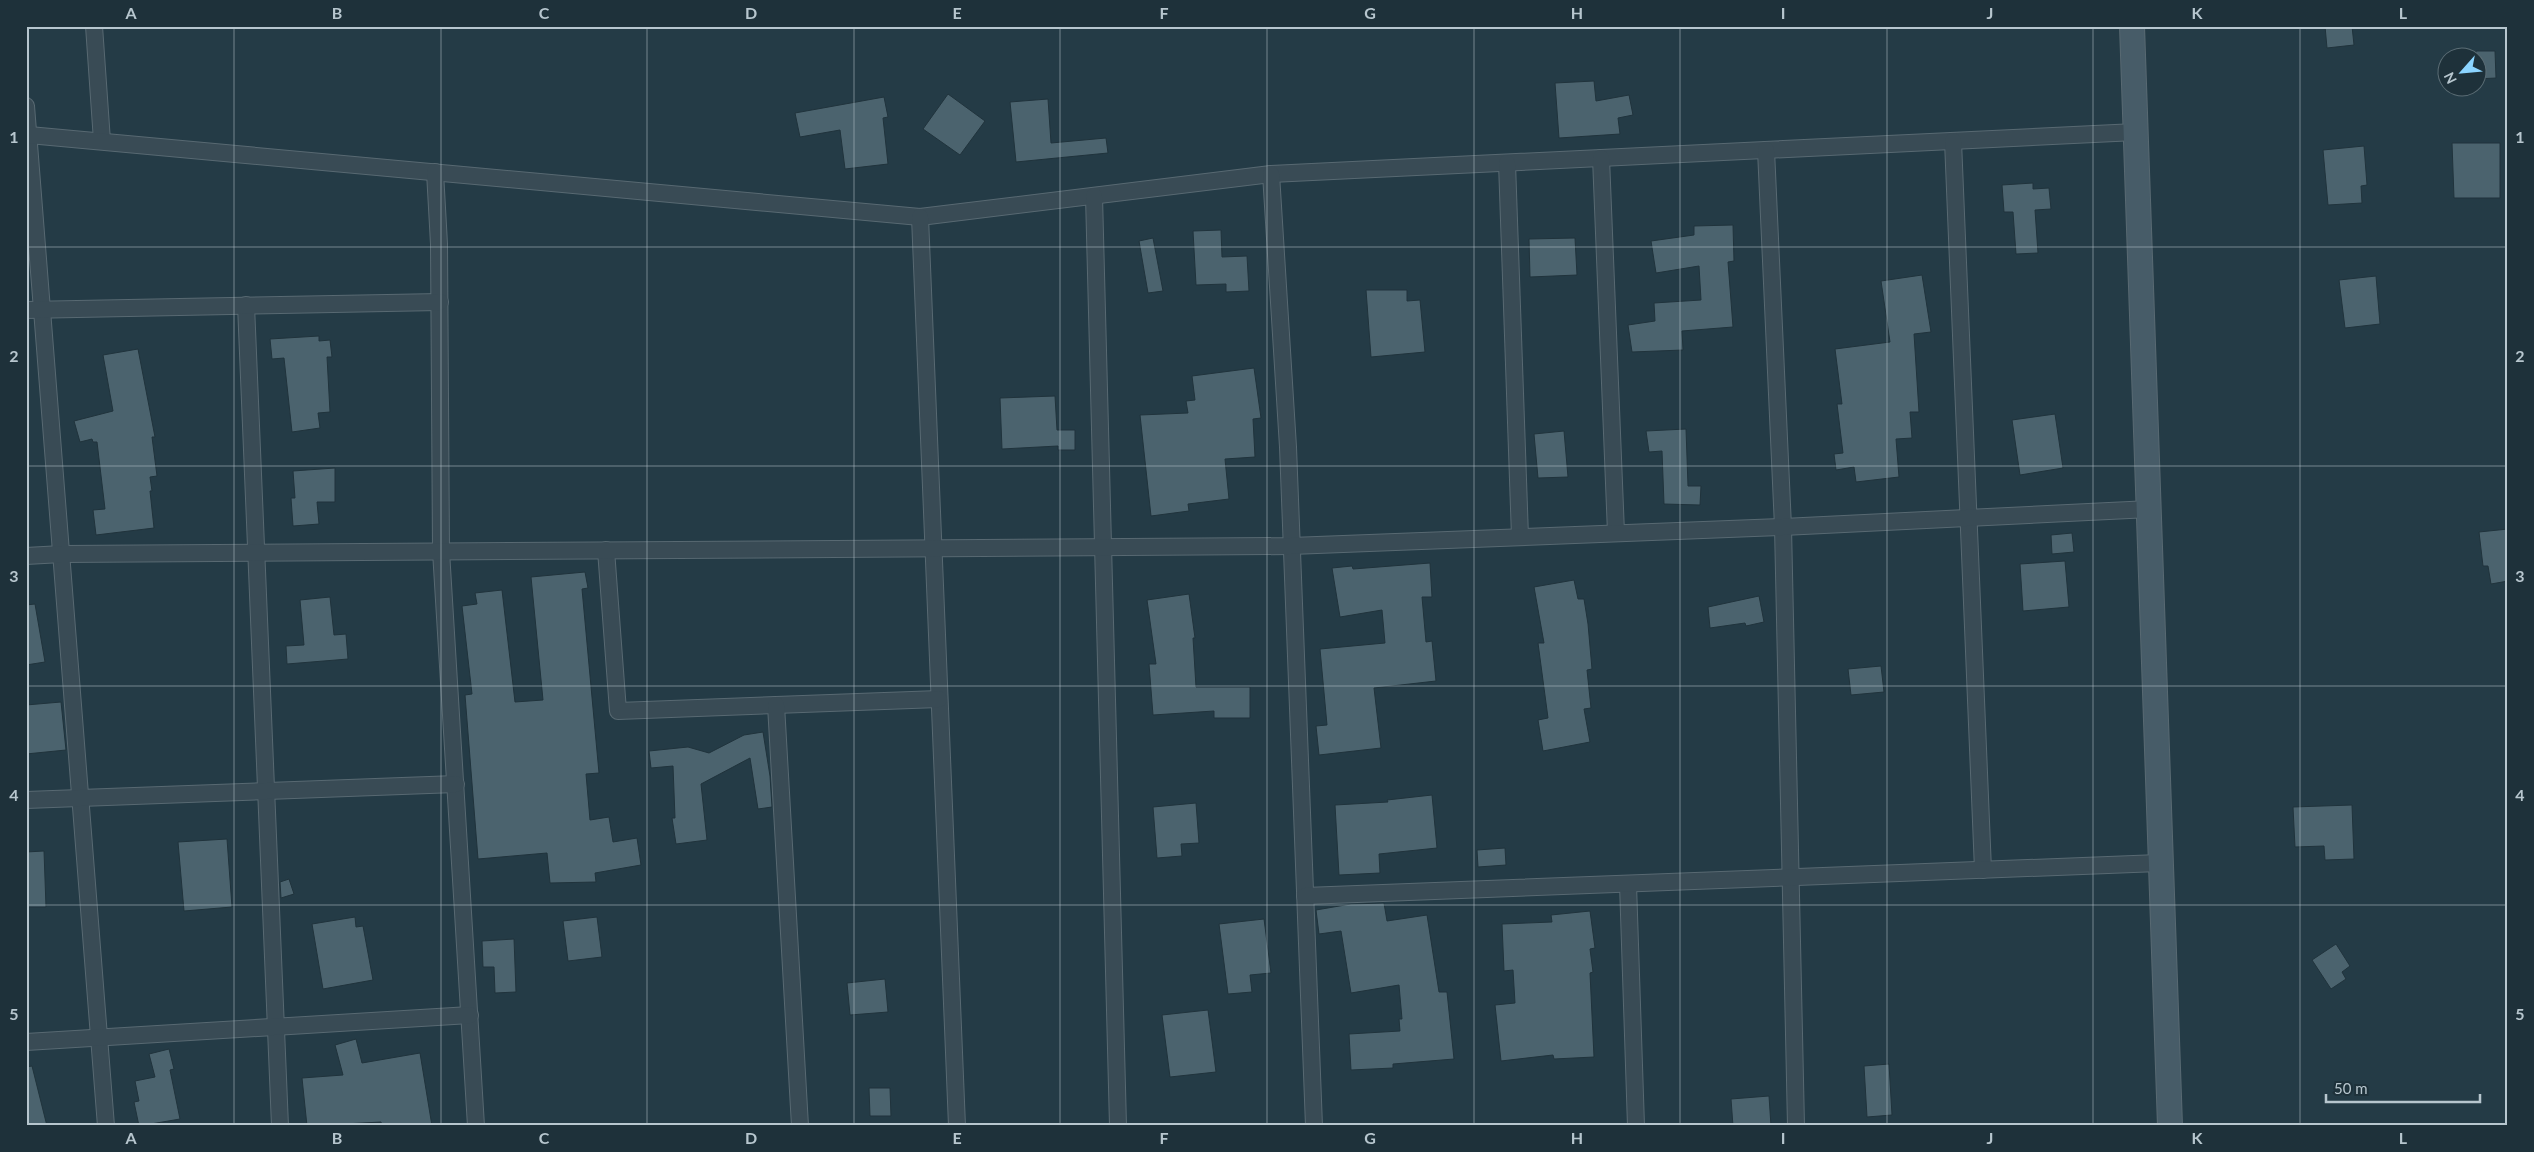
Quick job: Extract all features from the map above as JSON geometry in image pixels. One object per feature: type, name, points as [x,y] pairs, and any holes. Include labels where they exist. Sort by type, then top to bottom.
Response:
[{"type":"main road","points":[[2132,26],[2150,509],[2159,863],[2170,1126]]},
{"type":"street","points":[[94,26],[102,141]]},
{"type":"street","points":[[26,106],[34,309],[62,554],[106,1126]]},
{"type":"street","points":[[28,134],[920,217],[1271,174],[2136,132]]},
{"type":"street","points":[[1953,141],[1984,870]]},
{"type":"street","points":[[1766,150],[1783,527],[1796,1126]]},
{"type":"street","points":[[1601,158],[1616,533]]},
{"type":"street","points":[[1506,163],[1520,537]]},
{"type":"street","points":[[435,172],[440,302],[441,551],[476,1126]]},
{"type":"street","points":[[1271,174],[1292,546],[1314,1126]]},
{"type":"street","points":[[1094,196],[1118,1126]]},
{"type":"street","points":[[920,217],[932,549],[957,1126]]},
{"type":"street","points":[[34,309],[440,302]]},
{"type":"street","points":[[246,305],[258,552],[280,1126]]},
{"type":"street","points":[[26,556],[258,552],[1292,546],[1783,527],[2150,509]]},
{"type":"street","points":[[606,550],[618,711],[939,698]]},
{"type":"street","points":[[776,705],[800,1126]]},
{"type":"street","points":[[26,800],[80,796],[456,784]]},
{"type":"street","points":[[1305,896],[2159,863]]},
{"type":"street","points":[[1628,884],[1636,1126]]},
{"type":"street","points":[[26,1042],[470,1015]]},
{"type":"building","points":[[2325,26],[2352,26],[2354,45],[2327,48]]},
{"type":"building","points":[[2486,51],[2495,51],[2496,78],[2486,78]]},
{"type":"building","points":[[1594,81],[1596,101],[1629,95],[1633,115],[1618,118],[1620,134],[1559,138],[1555,83]]},
{"type":"building","points":[[948,94],[985,121],[960,155],[923,129]]},
{"type":"building","points":[[884,97],[888,117],[883,118],[888,164],[845,169],[840,130],[800,137],[795,113]]},
{"type":"building","points":[[1048,99],[1051,143],[1106,138],[1108,153],[1016,162],[1010,102]]},
{"type":"building","points":[[2452,143],[2500,143],[2500,198],[2454,198]]},
{"type":"building","points":[[2364,146],[2367,185],[2361,186],[2362,203],[2328,205],[2323,150]]},
{"type":"building","points":[[2033,183],[2033,189],[2049,188],[2051,209],[2035,210],[2038,253],[2016,254],[2013,212],[2004,212],[2002,185]]},
{"type":"building","points":[[1733,225],[1734,261],[1728,262],[1733,327],[1682,331],[1683,350],[1632,352],[1628,325],[1655,321],[1654,303],[1701,300],[1699,266],[1656,273],[1651,241],[1694,235],[1694,226]]},
{"type":"building","points":[[1221,230],[1222,257],[1247,256],[1249,291],[1226,292],[1226,284],[1196,285],[1193,231]]},
{"type":"building","points":[[1153,238],[1163,291],[1148,293],[1139,241]]},
{"type":"building","points":[[1575,238],[1577,275],[1530,277],[1529,239]]},
{"type":"building","points":[[1922,275],[1931,332],[1914,334],[1919,412],[1910,412],[1912,438],[1896,439],[1899,477],[1856,482],[1854,467],[1836,470],[1834,454],[1843,453],[1837,404],[1842,404],[1835,349],[1890,342],[1881,281]]},
{"type":"building","points":[[2376,276],[2380,324],[2345,328],[2339,280]]},
{"type":"building","points":[[1366,290],[1407,290],[1407,301],[1420,300],[1425,352],[1371,357]]},
{"type":"building","points":[[319,336],[319,341],[330,340],[332,357],[327,357],[330,412],[318,413],[320,428],[292,432],[284,358],[272,359],[270,339]]},
{"type":"building","points":[[138,349],[155,437],[152,437],[157,476],[150,477],[154,528],[96,535],[93,510],[105,509],[97,442],[93,442],[92,439],[80,442],[74,421],[113,411],[103,355]]},
{"type":"building","points":[[1254,368],[1261,418],[1253,419],[1255,457],[1225,459],[1229,499],[1188,504],[1189,511],[1151,516],[1140,415],[1188,413],[1186,401],[1195,400],[1192,376]]},
{"type":"building","points":[[1055,396],[1057,430],[1075,430],[1075,450],[1058,450],[1058,446],[1002,449],[1000,398]]},
{"type":"building","points":[[2055,414],[2063,468],[2020,475],[2012,420]]},
{"type":"building","points":[[1686,429],[1688,486],[1701,486],[1700,505],[1664,504],[1662,451],[1649,452],[1646,431]]},
{"type":"building","points":[[1564,431],[1568,477],[1538,478],[1534,434]]},
{"type":"building","points":[[335,468],[335,502],[317,502],[319,524],[293,526],[291,498],[295,498],[293,471]]},
{"type":"building","points":[[2508,529],[2508,581],[2491,584],[2488,566],[2483,566],[2479,532]]},
{"type":"building","points":[[2072,533],[2074,552],[2052,554],[2051,535]]},
{"type":"building","points":[[2065,561],[2069,607],[2023,611],[2020,564]]},
{"type":"building","points":[[1430,563],[1432,597],[1422,597],[1426,642],[1432,641],[1436,681],[1374,688],[1381,748],[1319,755],[1316,726],[1327,725],[1320,649],[1385,643],[1382,610],[1340,617],[1332,568],[1352,566],[1353,569]]},
{"type":"building","points":[[585,572],[588,588],[582,589],[599,773],[586,774],[590,820],[609,817],[613,842],[637,838],[641,865],[595,873],[596,882],[550,883],[547,853],[478,859],[465,695],[472,694],[462,606],[477,604],[475,593],[502,590],[515,702],[543,700],[531,577]]},
{"type":"building","points":[[1574,580],[1578,599],[1584,599],[1588,624],[1592,669],[1587,670],[1591,708],[1584,709],[1590,742],[1543,751],[1538,720],[1548,718],[1538,643],[1544,643],[1534,587]]},
{"type":"building","points":[[1189,594],[1195,638],[1193,638],[1196,687],[1250,687],[1250,718],[1214,718],[1214,711],[1153,715],[1149,664],[1156,664],[1147,600]]},
{"type":"building","points":[[1759,596],[1764,622],[1746,626],[1745,623],[1710,628],[1708,607]]},
{"type":"building","points":[[330,597],[334,635],[346,634],[348,659],[287,664],[286,646],[304,645],[300,600]]},
{"type":"building","points":[[35,604],[45,662],[26,665],[26,605]]},
{"type":"building","points":[[1881,666],[1884,692],[1851,695],[1848,669]]},
{"type":"building","points":[[61,702],[66,750],[26,754],[26,705]]},
{"type":"building","points":[[763,732],[770,776],[772,807],[758,809],[750,758],[701,784],[707,840],[676,844],[672,818],[675,818],[673,766],[651,768],[649,751],[688,747],[709,753],[744,735]]},
{"type":"building","points":[[1432,795],[1437,848],[1379,854],[1380,873],[1339,875],[1335,805],[1388,802],[1387,800]]},
{"type":"building","points":[[1196,803],[1199,843],[1181,844],[1182,856],[1157,858],[1153,807]]},
{"type":"building","points":[[2352,805],[2354,859],[2325,860],[2324,846],[2295,847],[2293,807]]},
{"type":"building","points":[[227,839],[232,907],[184,911],[178,842]]},
{"type":"building","points":[[1505,848],[1506,865],[1478,867],[1477,850]]},
{"type":"building","points":[[44,851],[46,907],[26,907],[26,852]]},
{"type":"building","points":[[289,879],[294,894],[281,898],[280,882]]},
{"type":"building","points":[[1384,903],[1387,921],[1427,915],[1439,992],[1447,992],[1454,1059],[1393,1064],[1393,1068],[1351,1070],[1349,1034],[1400,1031],[1399,1019],[1402,1019],[1399,985],[1351,993],[1341,931],[1319,934],[1316,910],[1351,904]]},
{"type":"building","points":[[1590,911],[1595,948],[1590,949],[1593,972],[1590,973],[1594,1057],[1554,1059],[1553,1055],[1501,1061],[1495,1005],[1515,1003],[1513,970],[1504,971],[1502,924],[1552,922],[1551,915]]},
{"type":"building","points":[[355,917],[356,927],[363,926],[373,980],[323,989],[312,924]]},
{"type":"building","points":[[597,917],[602,957],[568,961],[563,921]]},
{"type":"building","points":[[1264,919],[1271,973],[1250,975],[1252,992],[1228,994],[1219,924]]},
{"type":"building","points":[[514,939],[516,992],[495,993],[494,967],[483,967],[482,941]]},
{"type":"building","points":[[2336,944],[2350,966],[2342,972],[2346,979],[2331,989],[2312,960]]},
{"type":"building","points":[[885,979],[888,1012],[850,1015],[847,983]]},
{"type":"building","points":[[1208,1010],[1216,1072],[1170,1077],[1162,1015]]},
{"type":"building","points":[[356,1039],[362,1063],[420,1053],[432,1126],[382,1126],[381,1122],[307,1126],[302,1078],[343,1075],[335,1045]]},
{"type":"building","points":[[169,1049],[174,1069],[170,1070],[180,1119],[139,1126],[134,1102],[139,1101],[135,1081],[155,1077],[149,1054]]},
{"type":"building","points":[[1889,1064],[1892,1115],[1867,1117],[1864,1066]]},
{"type":"building","points":[[32,1066],[47,1126],[26,1126],[26,1067]]},
{"type":"building","points":[[869,1088],[890,1088],[891,1116],[870,1116]]},
{"type":"building","points":[[1769,1096],[1771,1126],[1733,1126],[1731,1099]]}]
